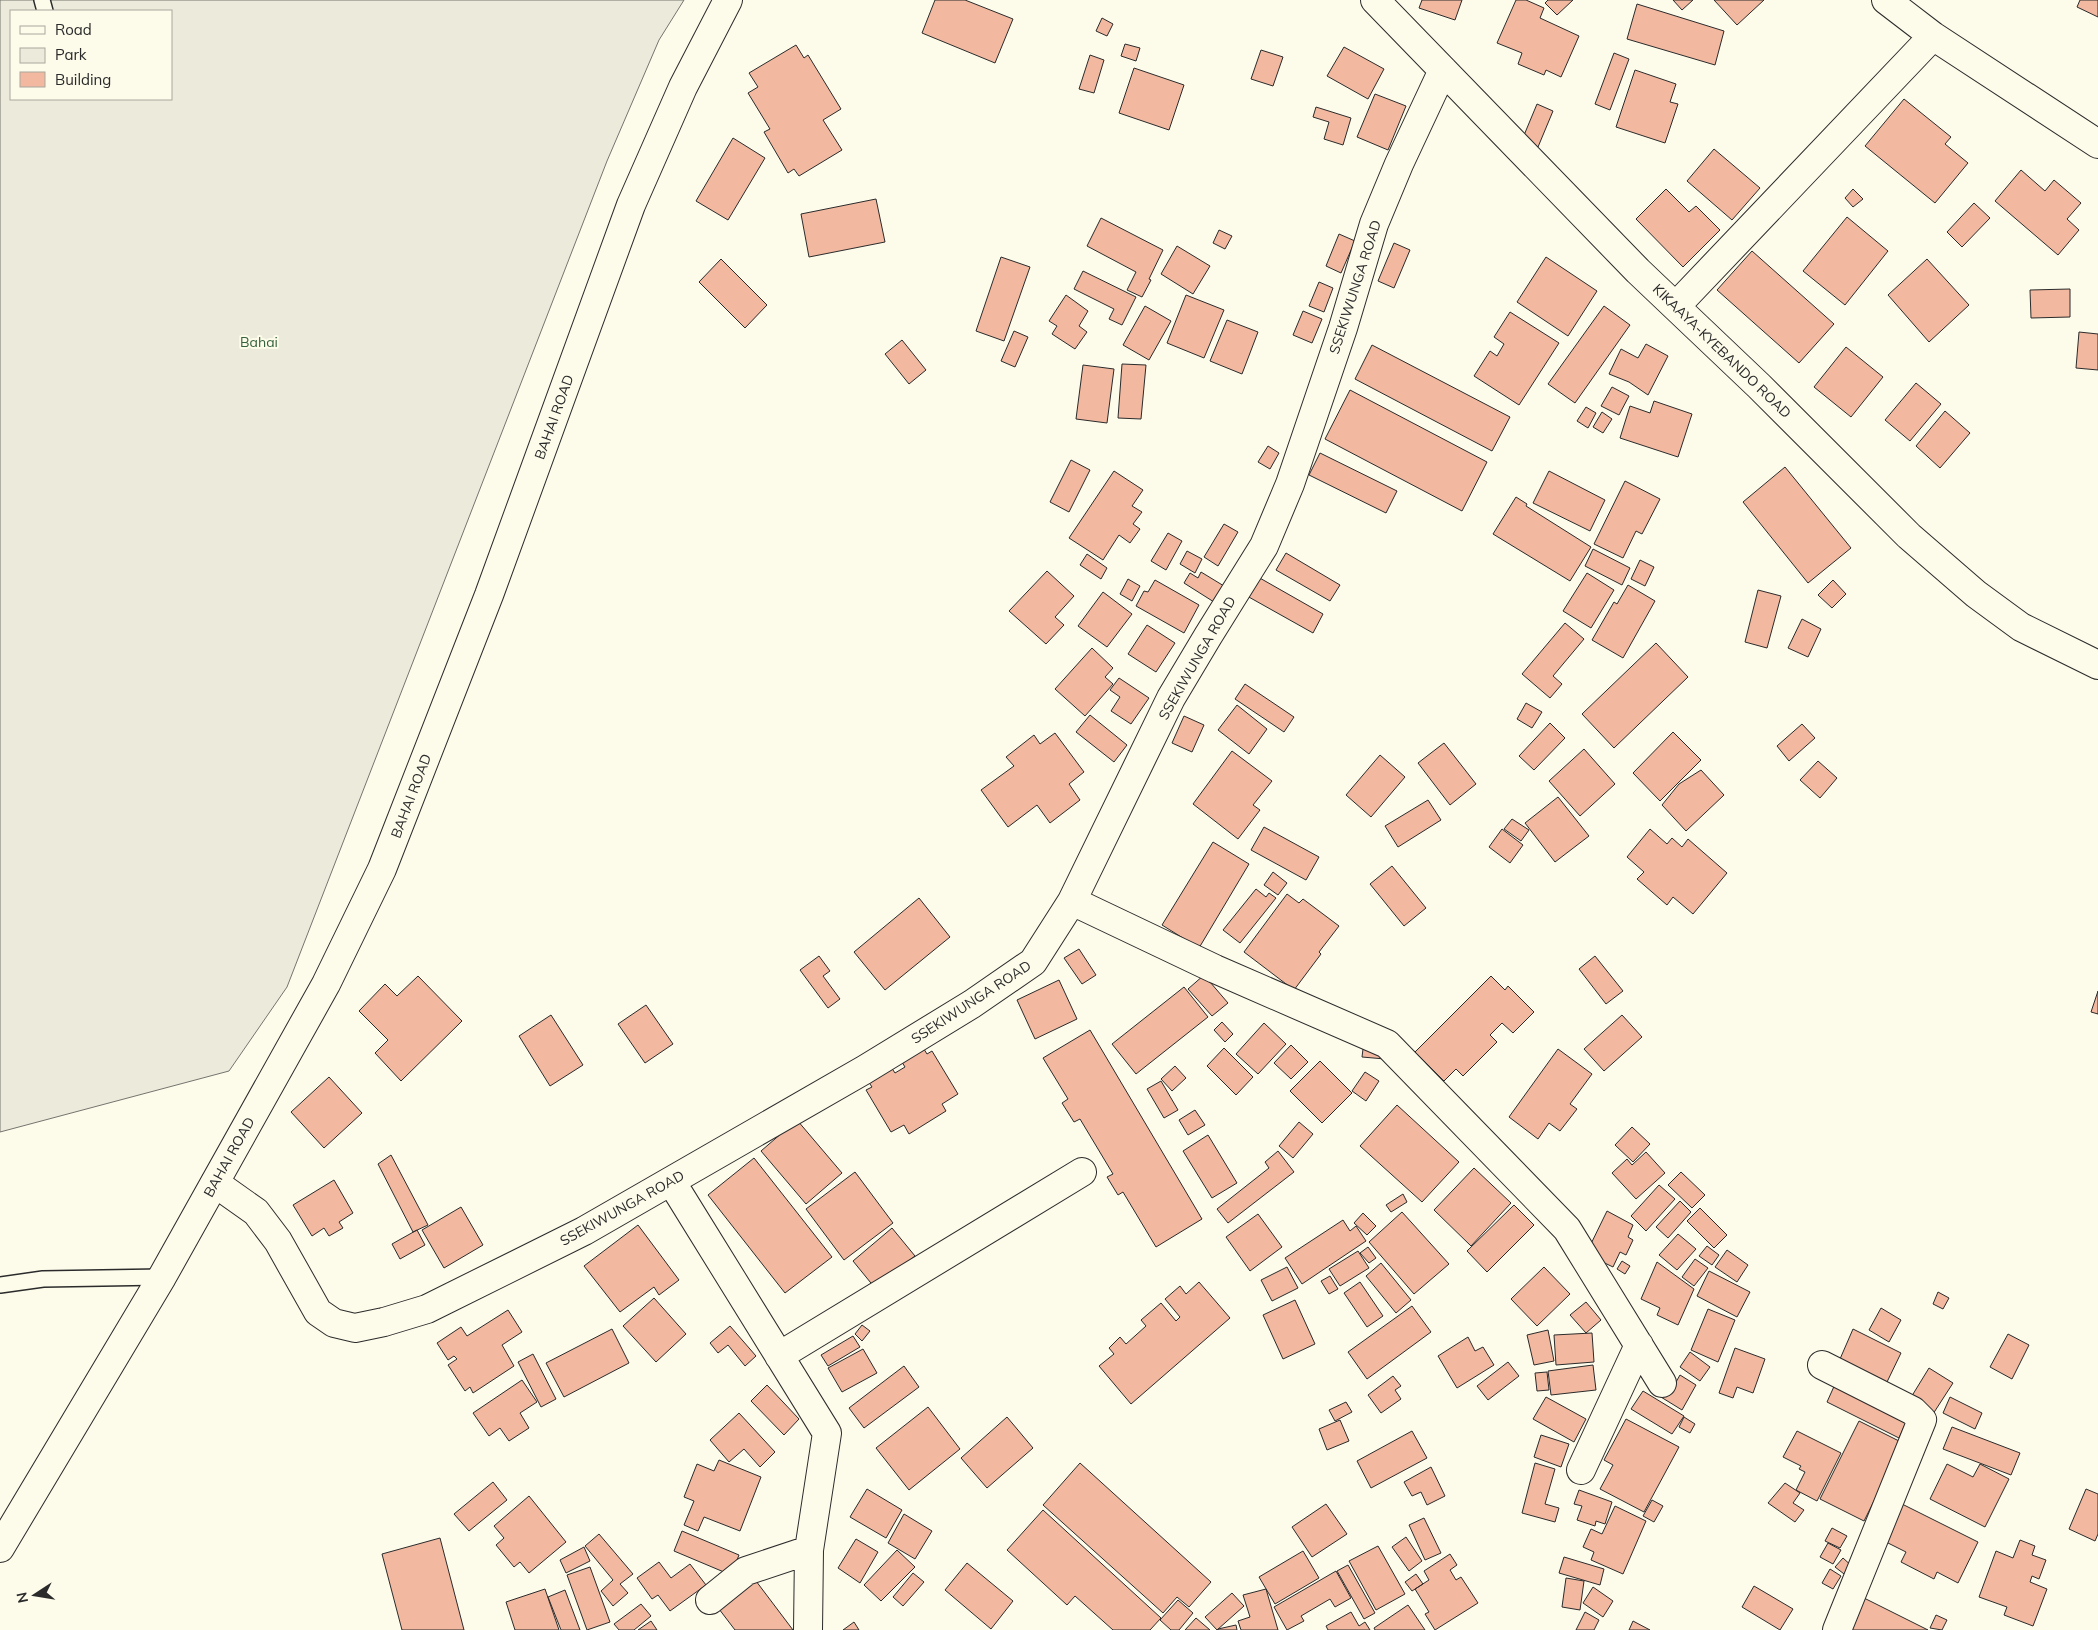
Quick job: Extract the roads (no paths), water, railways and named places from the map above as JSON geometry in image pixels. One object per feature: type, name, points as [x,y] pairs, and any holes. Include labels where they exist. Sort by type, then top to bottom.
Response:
[{"type":"street","name":"BAHAI ROAD","points":[[0,1548],[162,1277],[215,1183],[326,984],[382,870],[489,595],[631,206],[683,87],[728,0]]},
{"type":"street","name":"KIKAAYA-KYEBANDO ROAD","points":[[1375,0],[1676,306],[1909,536],[1976,594],[2021,627],[2098,665]]},
{"type":"street","points":[[1886,0],[1933,36],[2098,144]]},
{"type":"street","points":[[1676,306],[1933,36]]},
{"type":"street","name":"SSEKIWUNGA ROAD","points":[[215,1183],[256,1212],[278,1241],[318,1312],[334,1323],[355,1328],[427,1308],[584,1231],[864,1070],[1033,962],[1072,901],[1171,698],[1264,546],[1290,484],[1309,429],[1343,328],[1374,224],[1399,164],[1443,70]]},
{"type":"street","points":[[1072,901],[1216,969],[1387,1044],[1567,1229],[1662,1383]]},
{"type":"street","points":[[779,1356],[1082,1172]]},
{"type":"street","points":[[671,1181],[827,1433],[809,1550],[808,1630]]},
{"type":"street","points":[[1581,1470],[1639,1345]]},
{"type":"street","points":[[1822,1365],[1913,1411],[1922,1420],[1837,1630]]},
{"type":"street","points":[[710,1600],[746,1571],[809,1550]]},
{"type":"lane","points":[[0,1285],[42,1279],[162,1277]]},
{"type":"park label","name":"Bahai","points":[[259,342]]}]
